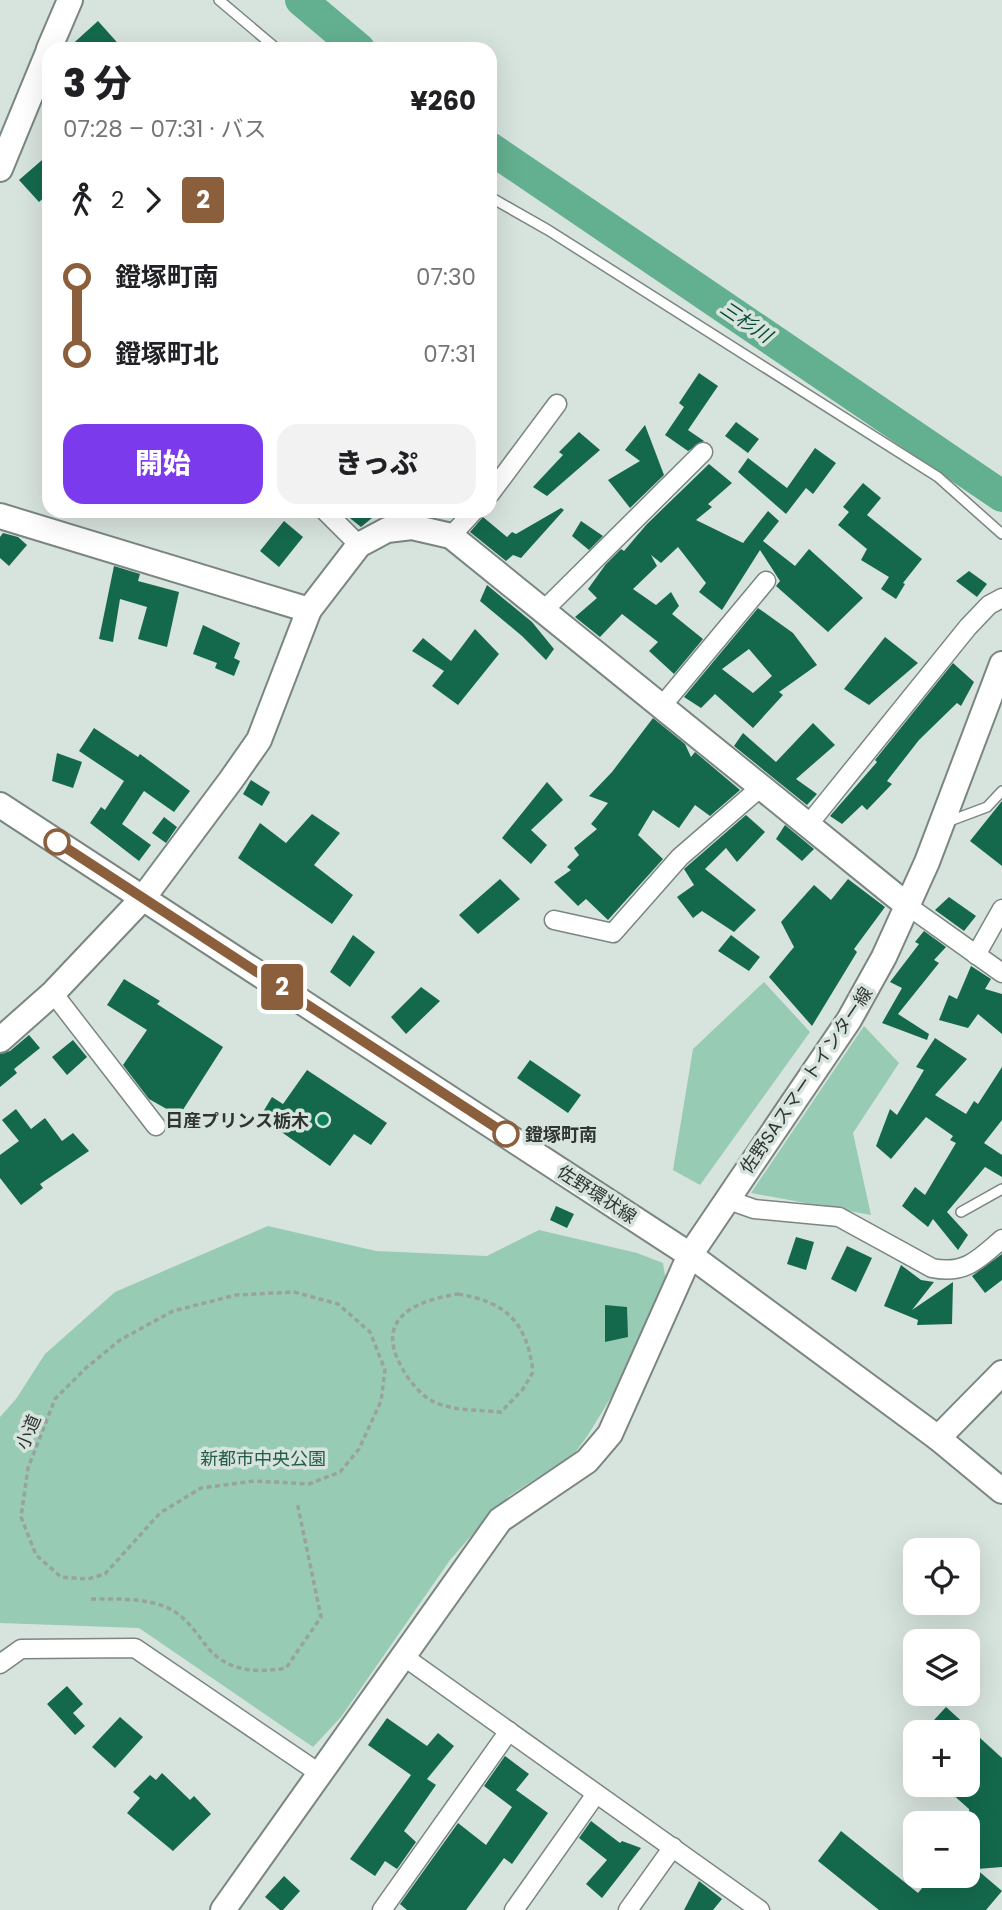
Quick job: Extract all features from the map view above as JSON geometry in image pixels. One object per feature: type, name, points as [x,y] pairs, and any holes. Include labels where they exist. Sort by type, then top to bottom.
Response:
[{"type":"street","points":[[52,42],[70,0]]},
{"type":"street","points":[[0,169],[42,67]]},
{"type":"street","points":[[497,485],[557,404]]},
{"type":"street","points":[[542,612],[703,452]]},
{"type":"street","points":[[0,516],[309,610]]},
{"type":"street","points":[[332,518],[359,545]]},
{"type":"street","points":[[451,536],[468,518]]},
{"type":"street","points":[[0,1040],[53,993],[144,898],[259,740],[309,610],[359,545],[387,530],[412,527],[451,536],[908,906],[1002,973]]},
{"type":"street","points":[[661,708],[766,580]]},
{"type":"street","points":[[808,825],[968,627],[989,605],[1002,597]]},
{"type":"street","name":"佐野SAスマートインター線","points":[[222,1910],[500,1520],[587,1461],[610,1434],[690,1255],[849,1020],[908,906],[1002,664]]},
{"type":"street","points":[[554,920],[613,933],[680,857],[761,788]]},
{"type":"street","name":"佐野環状線","points":[[0,805],[690,1255],[938,1438],[1002,1491]]},
{"type":"street","points":[[976,955],[1002,909]]},
{"type":"street","points":[[53,993],[156,1126]]},
{"type":"street","points":[[726,1199],[754,1209],[839,1217],[932,1268],[950,1272],[966,1267],[1002,1239]]},
{"type":"street","points":[[938,1438],[1002,1373]]},
{"type":"street","points":[[0,1664],[21,1649],[135,1648],[319,1773]]},
{"type":"street","points":[[403,1656],[673,1847],[749,1906]]},
{"type":"street","points":[[382,1910],[509,1731]]},
{"type":"street","points":[[514,1910],[596,1794]]},
{"type":"street","points":[[628,1910],[673,1847]]},
{"type":"lane","points":[[219,0],[268,42]]},
{"type":"lane","points":[[497,201],[548,230],[938,477],[1002,534]]},
{"type":"lane","points":[[941,825],[987,807],[1002,791]]},
{"type":"lane","points":[[961,1212],[1002,1189]]},
{"type":"path","name":"小道","points":[[293,1292],[338,1304],[370,1332],[385,1370],[382,1401],[359,1449],[340,1472],[309,1484],[254,1481],[201,1488],[160,1513],[105,1574],[88,1580],[61,1577],[36,1555],[21,1517],[28,1468],[55,1399],[86,1368],[120,1340],[173,1311],[236,1295],[293,1292]]},
{"type":"path","points":[[458,1294],[492,1301],[512,1318],[531,1356],[533,1372],[523,1389],[501,1412],[468,1410],[432,1401],[410,1382],[398,1360],[393,1330],[407,1311],[443,1296],[458,1294]]},
{"type":"path","points":[[91,1599],[133,1599],[173,1610],[209,1650],[236,1667],[261,1673],[286,1668],[321,1617],[297,1502]]},
{"type":"green space","points":[[764,982],[810,1032],[700,1185],[673,1170],[693,1049]]},
{"type":"green space","points":[[864,1026],[899,1063],[853,1133],[871,1215],[751,1193]]},
{"type":"green space","name":"新都市中央公園","points":[[268,1226],[376,1251],[487,1256],[539,1230],[637,1253],[663,1263],[667,1288],[616,1389],[574,1454],[509,1496],[485,1520],[450,1560],[341,1717],[313,1747],[139,1628],[0,1623],[0,1417],[16,1399],[45,1354],[115,1292]]},
{"type":"building","points":[[98,21],[117,42],[75,42]]},
{"type":"building","points":[[42,160],[42,199],[39,202],[19,180]]},
{"type":"building","points":[[699,373],[718,386],[688,430],[704,441],[688,451],[665,435],[684,407],[679,403]]},
{"type":"building","points":[[736,422],[759,439],[748,453],[725,436]]},
{"type":"building","points":[[645,425],[664,475],[630,508],[608,480],[640,461],[625,450]]},
{"type":"building","points":[[579,432],[600,450],[547,496],[533,487],[563,455],[559,452]]},
{"type":"building","points":[[815,448],[836,463],[813,494],[806,488],[786,514],[738,472],[748,458],[787,488]]},
{"type":"building","points":[[709,464],[732,483],[708,504],[712,507],[696,520],[743,543],[768,511],[779,521],[763,541],[795,566],[809,549],[863,598],[828,632],[776,586],[780,581],[760,550],[722,610],[699,592],[706,583],[678,547],[661,563],[651,555],[657,566],[633,589],[656,605],[671,592],[679,606],[672,614],[703,639],[674,674],[649,651],[658,642],[622,614],[600,637],[575,617],[597,598],[588,589],[606,564],[621,549],[624,551],[647,524]]},
{"type":"building","points":[[863,483],[881,498],[867,515],[922,559],[903,583],[905,584],[896,599],[881,589],[889,577],[861,560],[867,549],[838,525],[849,512],[843,507]]},
{"type":"building","points":[[561,508],[564,510],[521,558],[513,555],[506,561],[470,532],[484,518],[507,537],[512,532],[516,534]]},
{"type":"building","points":[[350,518],[372,518],[361,527]]},
{"type":"building","points":[[284,521],[303,537],[279,567],[260,551]]},
{"type":"building","points":[[581,521],[603,536],[589,550],[572,536]]},
{"type":"building","points":[[3,533],[18,537],[27,545],[9,566],[0,558],[0,537]]},
{"type":"building","points":[[114,566],[140,574],[138,581],[179,592],[167,647],[138,639],[147,607],[120,599],[113,642],[99,639]]},
{"type":"building","points":[[969,571],[987,584],[977,597],[956,581]]},
{"type":"building","points":[[487,585],[532,622],[554,649],[546,660],[480,601]]},
{"type":"building","points":[[758,608],[793,633],[817,665],[779,692],[783,695],[753,728],[715,694],[701,708],[684,697]],"holes":[[[749,649],[772,676],[753,693],[722,669]]]},
{"type":"building","points":[[203,625],[240,643],[234,658],[240,661],[234,676],[215,668],[217,663],[193,654]]},
{"type":"building","points":[[475,629],[499,654],[458,705],[432,686],[444,671],[412,651],[423,638],[451,661]]},
{"type":"building","points":[[885,637],[918,663],[869,705],[844,689]]},
{"type":"building","points":[[953,663],[974,682],[961,706],[957,703],[919,740],[887,781],[892,784],[867,810],[862,805],[842,824],[830,816],[877,762],[875,760]]},
{"type":"building","points":[[653,718],[685,744],[691,757],[695,752],[740,790],[710,816],[695,805],[679,828],[653,810],[638,835],[663,859],[608,920],[586,899],[578,906],[554,882],[571,870],[567,867],[579,855],[574,848],[597,829],[591,824],[608,803],[589,796],[612,772]]},
{"type":"building","points":[[813,723],[835,745],[796,779],[817,794],[807,805],[734,746],[743,733],[776,762]]},
{"type":"building","points":[[94,728],[138,757],[140,754],[190,791],[174,812],[144,791],[122,824],[151,845],[139,861],[90,823],[101,807],[105,810],[124,781],[79,751]]},
{"type":"building","points":[[57,753],[82,762],[73,788],[52,781]]},
{"type":"building","points":[[251,780],[270,792],[262,806],[243,794]]},
{"type":"building","points":[[547,782],[563,800],[531,830],[547,845],[531,864],[502,838]]},
{"type":"building","points":[[1002,801],[1002,866],[970,841]]},
{"type":"building","points":[[312,814],[340,833],[314,865],[353,895],[332,924],[238,858],[260,823],[286,843]]},
{"type":"building","points":[[746,815],[765,832],[737,862],[726,848],[705,869],[756,910],[734,932],[702,911],[693,918],[677,897],[694,885],[684,869]]},
{"type":"building","points":[[164,817],[177,827],[166,843],[152,833]]},
{"type":"building","points":[[785,825],[814,849],[802,861],[776,839]]},
{"type":"building","points":[[500,879],[520,899],[478,934],[459,915]]},
{"type":"building","points":[[848,879],[885,907],[854,949],[857,952],[812,1026],[769,977],[794,947],[781,922],[814,885],[831,900]]},
{"type":"building","points":[[949,897],[976,916],[964,931],[935,910]]},
{"type":"building","points":[[924,931],[946,947],[934,960],[939,963],[898,1014],[929,1034],[927,1040],[882,1023],[902,988],[890,982],[919,944],[915,942]]},
{"type":"building","points":[[353,935],[375,952],[350,987],[330,972]]},
{"type":"building","points":[[731,935],[760,957],[749,971],[718,951]]},
{"type":"building","points":[[971,966],[991,979],[985,989],[1002,994],[1002,1034],[978,1014],[968,1028],[939,1020],[949,995],[957,999]]},
{"type":"building","points":[[124,979],[160,1001],[157,1004],[223,1047],[179,1116],[149,1099],[123,1065],[147,1030],[107,1005]]},
{"type":"building","points":[[421,987],[440,1001],[406,1034],[391,1017]]},
{"type":"building","points":[[29,1035],[40,1048],[14,1069],[17,1073],[0,1087],[0,1054],[10,1051]]},
{"type":"building","points":[[935,1038],[967,1059],[935,1095],[966,1114],[974,1101],[978,1104],[1002,1067],[1002,1120],[984,1143],[1002,1155],[1002,1177],[985,1167],[947,1212],[968,1235],[958,1250],[933,1219],[928,1227],[902,1206],[915,1187],[925,1195],[956,1143],[950,1140],[953,1136],[926,1117],[891,1159],[876,1146],[890,1109],[897,1115],[924,1070],[916,1067]]},
{"type":"building","points":[[73,1040],[87,1057],[67,1075],[52,1057]]},
{"type":"building","points":[[530,1060],[581,1095],[568,1113],[517,1078]]},
{"type":"building","name":"日産プリンス栃木","points":[[307,1070],[387,1123],[371,1145],[354,1134],[330,1166],[260,1117],[272,1097],[283,1104]]},
{"type":"building","points":[[16,1109],[31,1129],[45,1118],[62,1141],[73,1133],[89,1151],[40,1184],[43,1188],[21,1205],[0,1178],[0,1155],[19,1141],[2,1120]]},
{"type":"building","points":[[556,1206],[574,1214],[567,1228],[550,1220]]},
{"type":"building","points":[[796,1237],[814,1242],[806,1270],[787,1264]]},
{"type":"building","points":[[847,1246],[872,1258],[856,1292],[831,1279]]},
{"type":"building","points":[[1002,1254],[1002,1280],[985,1293],[972,1276]]},
{"type":"building","points":[[901,1265],[921,1280],[934,1282],[912,1310],[953,1282],[952,1324],[917,1325],[918,1320],[884,1306]]},
{"type":"building","points":[[605,1305],[627,1307],[628,1337],[605,1342]]},
{"type":"building","points":[[67,1686],[83,1704],[73,1713],[85,1726],[75,1735],[47,1704]]},
{"type":"building","points":[[946,1707],[960,1720],[934,1720]]},
{"type":"building","points":[[120,1717],[143,1737],[115,1768],[92,1747]]},
{"type":"building","points":[[387,1718],[427,1746],[438,1733],[454,1746],[427,1779],[436,1785],[404,1831],[416,1842],[397,1869],[385,1861],[375,1876],[350,1859],[411,1775],[368,1745]]},
{"type":"building","points":[[980,1738],[1002,1758],[1002,1867],[980,1869],[980,1811],[969,1809],[956,1797],[980,1797]]},
{"type":"building","points":[[505,1756],[529,1774],[516,1790],[548,1813],[512,1864],[504,1858],[466,1910],[407,1910],[400,1904],[458,1823],[486,1845],[512,1807],[484,1786]]},
{"type":"building","points":[[162,1773],[190,1800],[194,1796],[211,1814],[173,1851],[127,1813],[140,1798],[133,1792],[150,1775],[156,1780]]},
{"type":"building","points":[[591,1821],[620,1843],[622,1841],[641,1848],[602,1898],[586,1884],[607,1860],[579,1838]]},
{"type":"building","points":[[841,1831],[903,1881],[903,1888],[912,1888],[918,1893],[922,1888],[980,1888],[980,1872],[1002,1891],[986,1910],[879,1910],[818,1861]]},
{"type":"building","points":[[284,1876],[300,1891],[280,1910],[265,1897]]},
{"type":"building","points":[[699,1881],[722,1899],[713,1910],[684,1910]]},
{"type":"waterway","name":"三杉川","points":[[301,0],[351,42]]},
{"type":"waterway","name":"三杉川","points":[[497,153],[1002,496]]},
{"type":"bus line","name":"2","points":[[57,842],[506,1134]]},
{"type":"place","name":"日産プリンス栃木","points":[[323,1120]]},
{"type":"place","name":"鐙塚町南","points":[[506,1134]]}]
